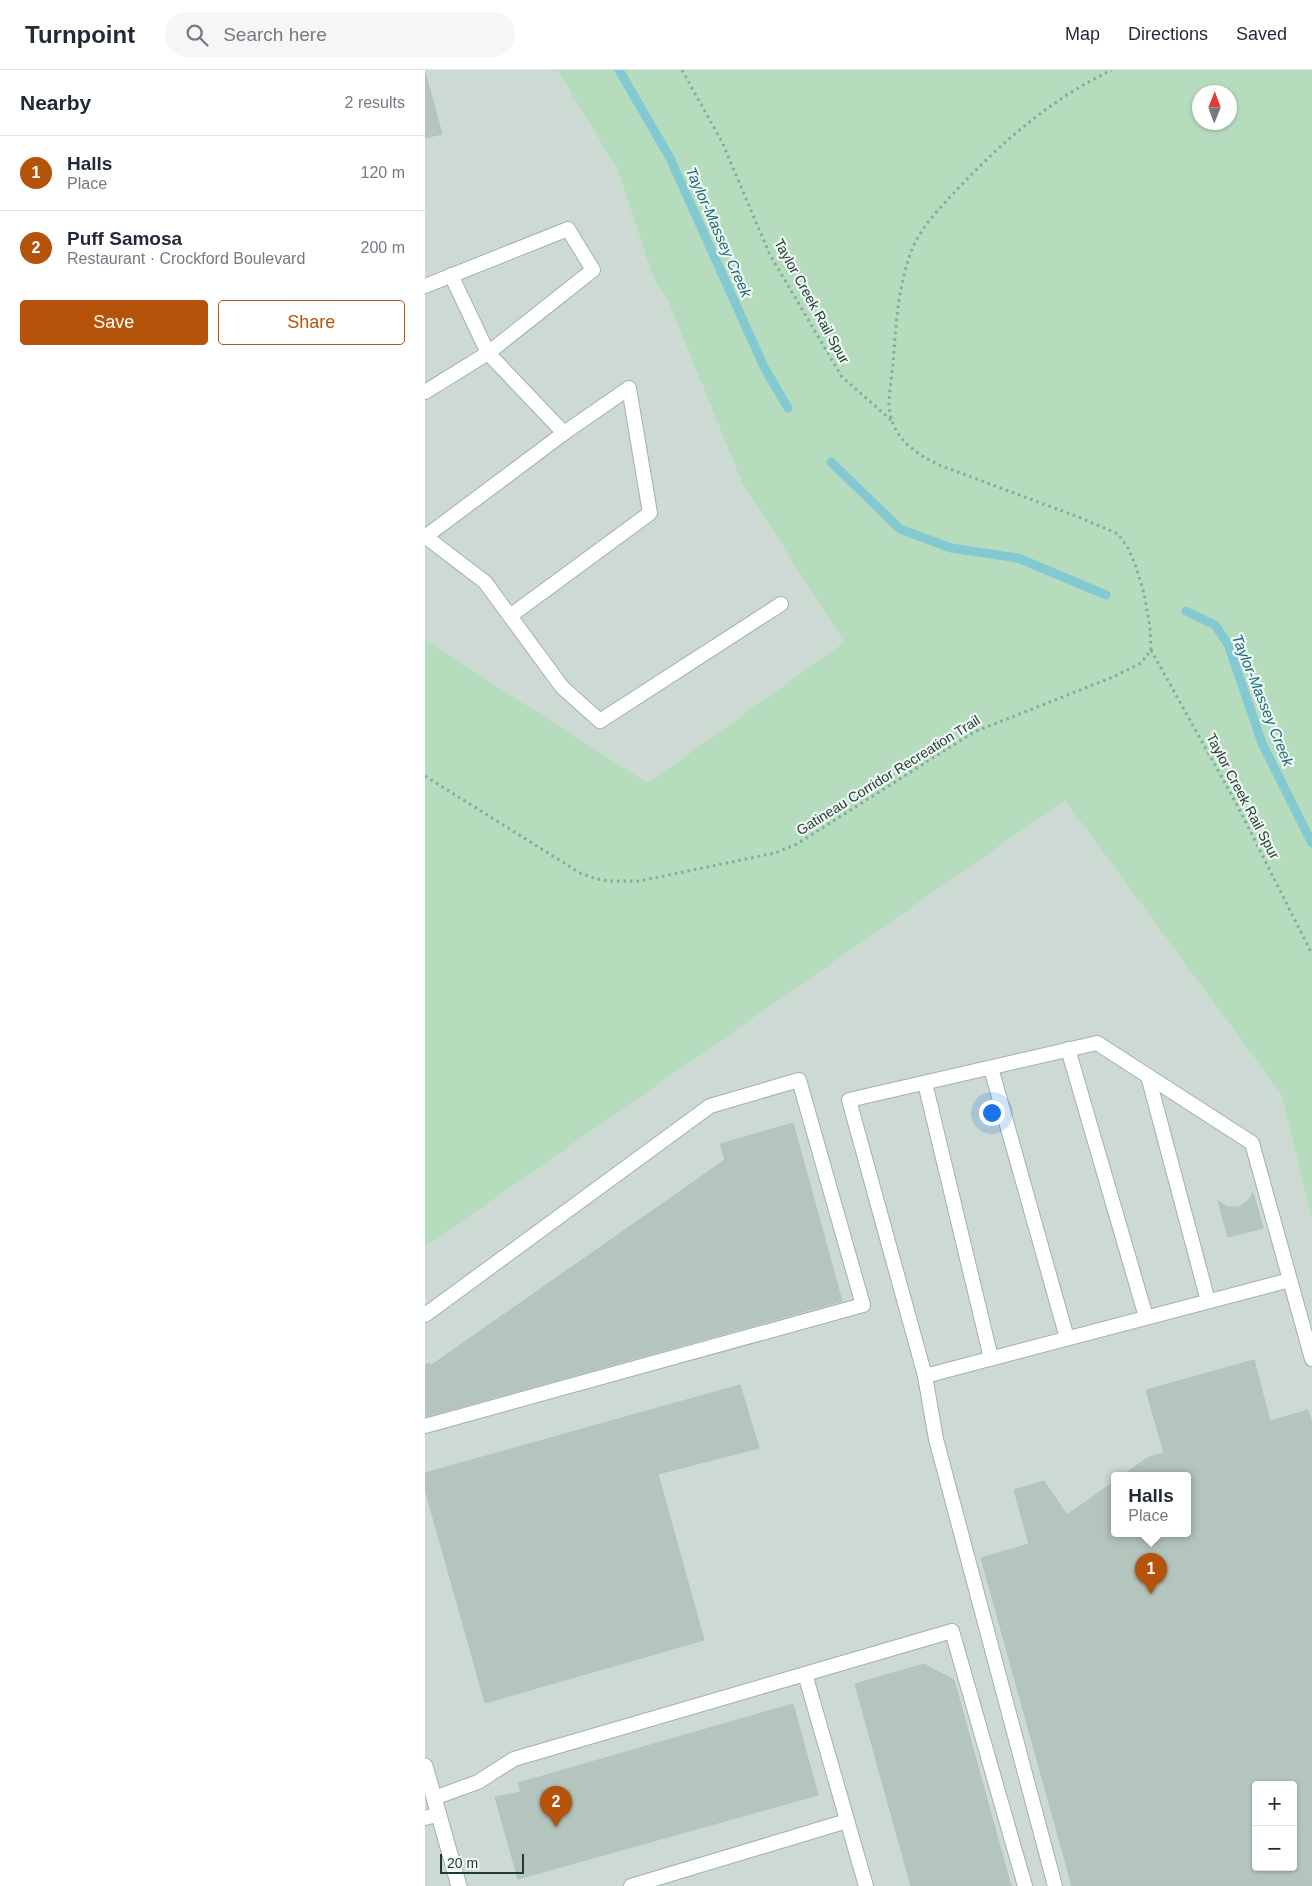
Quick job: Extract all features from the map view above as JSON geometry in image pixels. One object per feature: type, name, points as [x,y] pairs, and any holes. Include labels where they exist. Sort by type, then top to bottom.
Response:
[{"type":"street","points":[[425,1766],[434,1798],[432,1816],[459,1886]]},
{"type":"lane","points":[[425,286],[568,229],[593,270],[488,354],[425,392]]},
{"type":"lane","points":[[451,275],[488,354],[563,433]]},
{"type":"lane","points":[[510,616],[650,513],[629,388],[563,433],[425,537],[485,582],[562,687],[600,721],[781,604]]},
{"type":"lane","points":[[1055,1886],[936,1439],[925,1376],[849,1100],[1097,1043],[1253,1143],[1312,1359]]},
{"type":"lane","points":[[1068,1050],[1146,1318]]},
{"type":"lane","points":[[991,1068],[1067,1338]]},
{"type":"lane","points":[[1148,1076],[1208,1301]]},
{"type":"lane","points":[[425,1315],[710,1106],[799,1080],[863,1305],[425,1426]]},
{"type":"lane","points":[[925,1083],[991,1358]]},
{"type":"lane","points":[[925,1376],[1290,1280]]},
{"type":"lane","points":[[434,1798],[478,1782],[514,1759],[952,1631],[1025,1886]]},
{"type":"lane","points":[[805,1674],[866,1886]]},
{"type":"lane","points":[[631,1886],[847,1821]]},
{"type":"path","name":"Taylor Creek Rail Spur","points":[[682,70],[722,142],[770,255],[842,377],[891,420]]},
{"type":"path","points":[[1112,70],[1071,92],[1043,111],[961,185],[931,218],[914,246],[908,262],[902,291],[889,404],[891,420],[897,432],[919,455],[939,466],[1081,518],[1119,534],[1128,548],[1144,593],[1150,627],[1151,650]]},
{"type":"path","name":"Taylor Creek Rail Spur","points":[[1151,650],[1236,803],[1312,954]]},
{"type":"path","name":"Gatineau Corridor Recreation Trail","points":[[425,776],[580,872],[597,879],[609,881],[640,881],[761,857],[797,844],[974,732],[1113,677],[1141,663],[1151,650]]},
{"type":"shaded area","points":[[425,70],[557,70],[617,169],[652,275],[669,303],[844,642],[648,783],[425,640]]},
{"type":"shaded area","points":[[1065,799],[1281,1094],[1312,1220],[1312,1886],[425,1886],[425,1247]]},
{"type":"green space","points":[[557,70],[1312,70],[1312,1220],[1281,1094],[1065,800],[425,1247],[425,640],[648,783],[844,642],[742,482],[669,303],[652,275],[617,169]]},
{"type":"building","points":[[425,72],[442,134],[425,138]]},
{"type":"building","points":[[793,1123],[842,1301],[425,1417],[425,1365],[430,1363],[430,1366],[725,1160],[720,1144]]},
{"type":"building","points":[[1253,1193],[1263,1228],[1228,1237],[1218,1201],[1228,1207],[1239,1207],[1248,1201]]},
{"type":"building","points":[[1254,1360],[1270,1421],[1308,1410],[1312,1423],[1312,1886],[1072,1886],[981,1558],[1029,1544],[1014,1490],[1044,1481],[1067,1515],[1111,1484],[1111,1537],[1191,1537],[1191,1472],[1127,1472],[1147,1458],[1164,1453],[1146,1390]]},
{"type":"building","points":[[740,1385],[759,1448],[658,1474],[704,1640],[485,1703],[425,1489],[425,1473]]},
{"type":"building","points":[[924,1664],[954,1680],[1011,1886],[911,1886],[855,1684]]},
{"type":"building","points":[[793,1704],[818,1795],[518,1879],[495,1797],[521,1792],[518,1783]]},
{"type":"waterway","name":"Taylor-Massey Creek","points":[[619,70],[670,158],[764,367],[788,408]]},
{"type":"waterway","name":"Taylor-Massey Creek","points":[[831,462],[900,529],[951,548],[1018,558],[1106,595]]},
{"type":"waterway","name":"Taylor-Massey Creek","points":[[1186,611],[1215,625],[1228,644],[1262,743],[1312,843]]},
{"type":"place","name":"Halls","points":[[1151,1594]]},
{"type":"place","name":"Puff Samosa","points":[[556,1827]]}]
